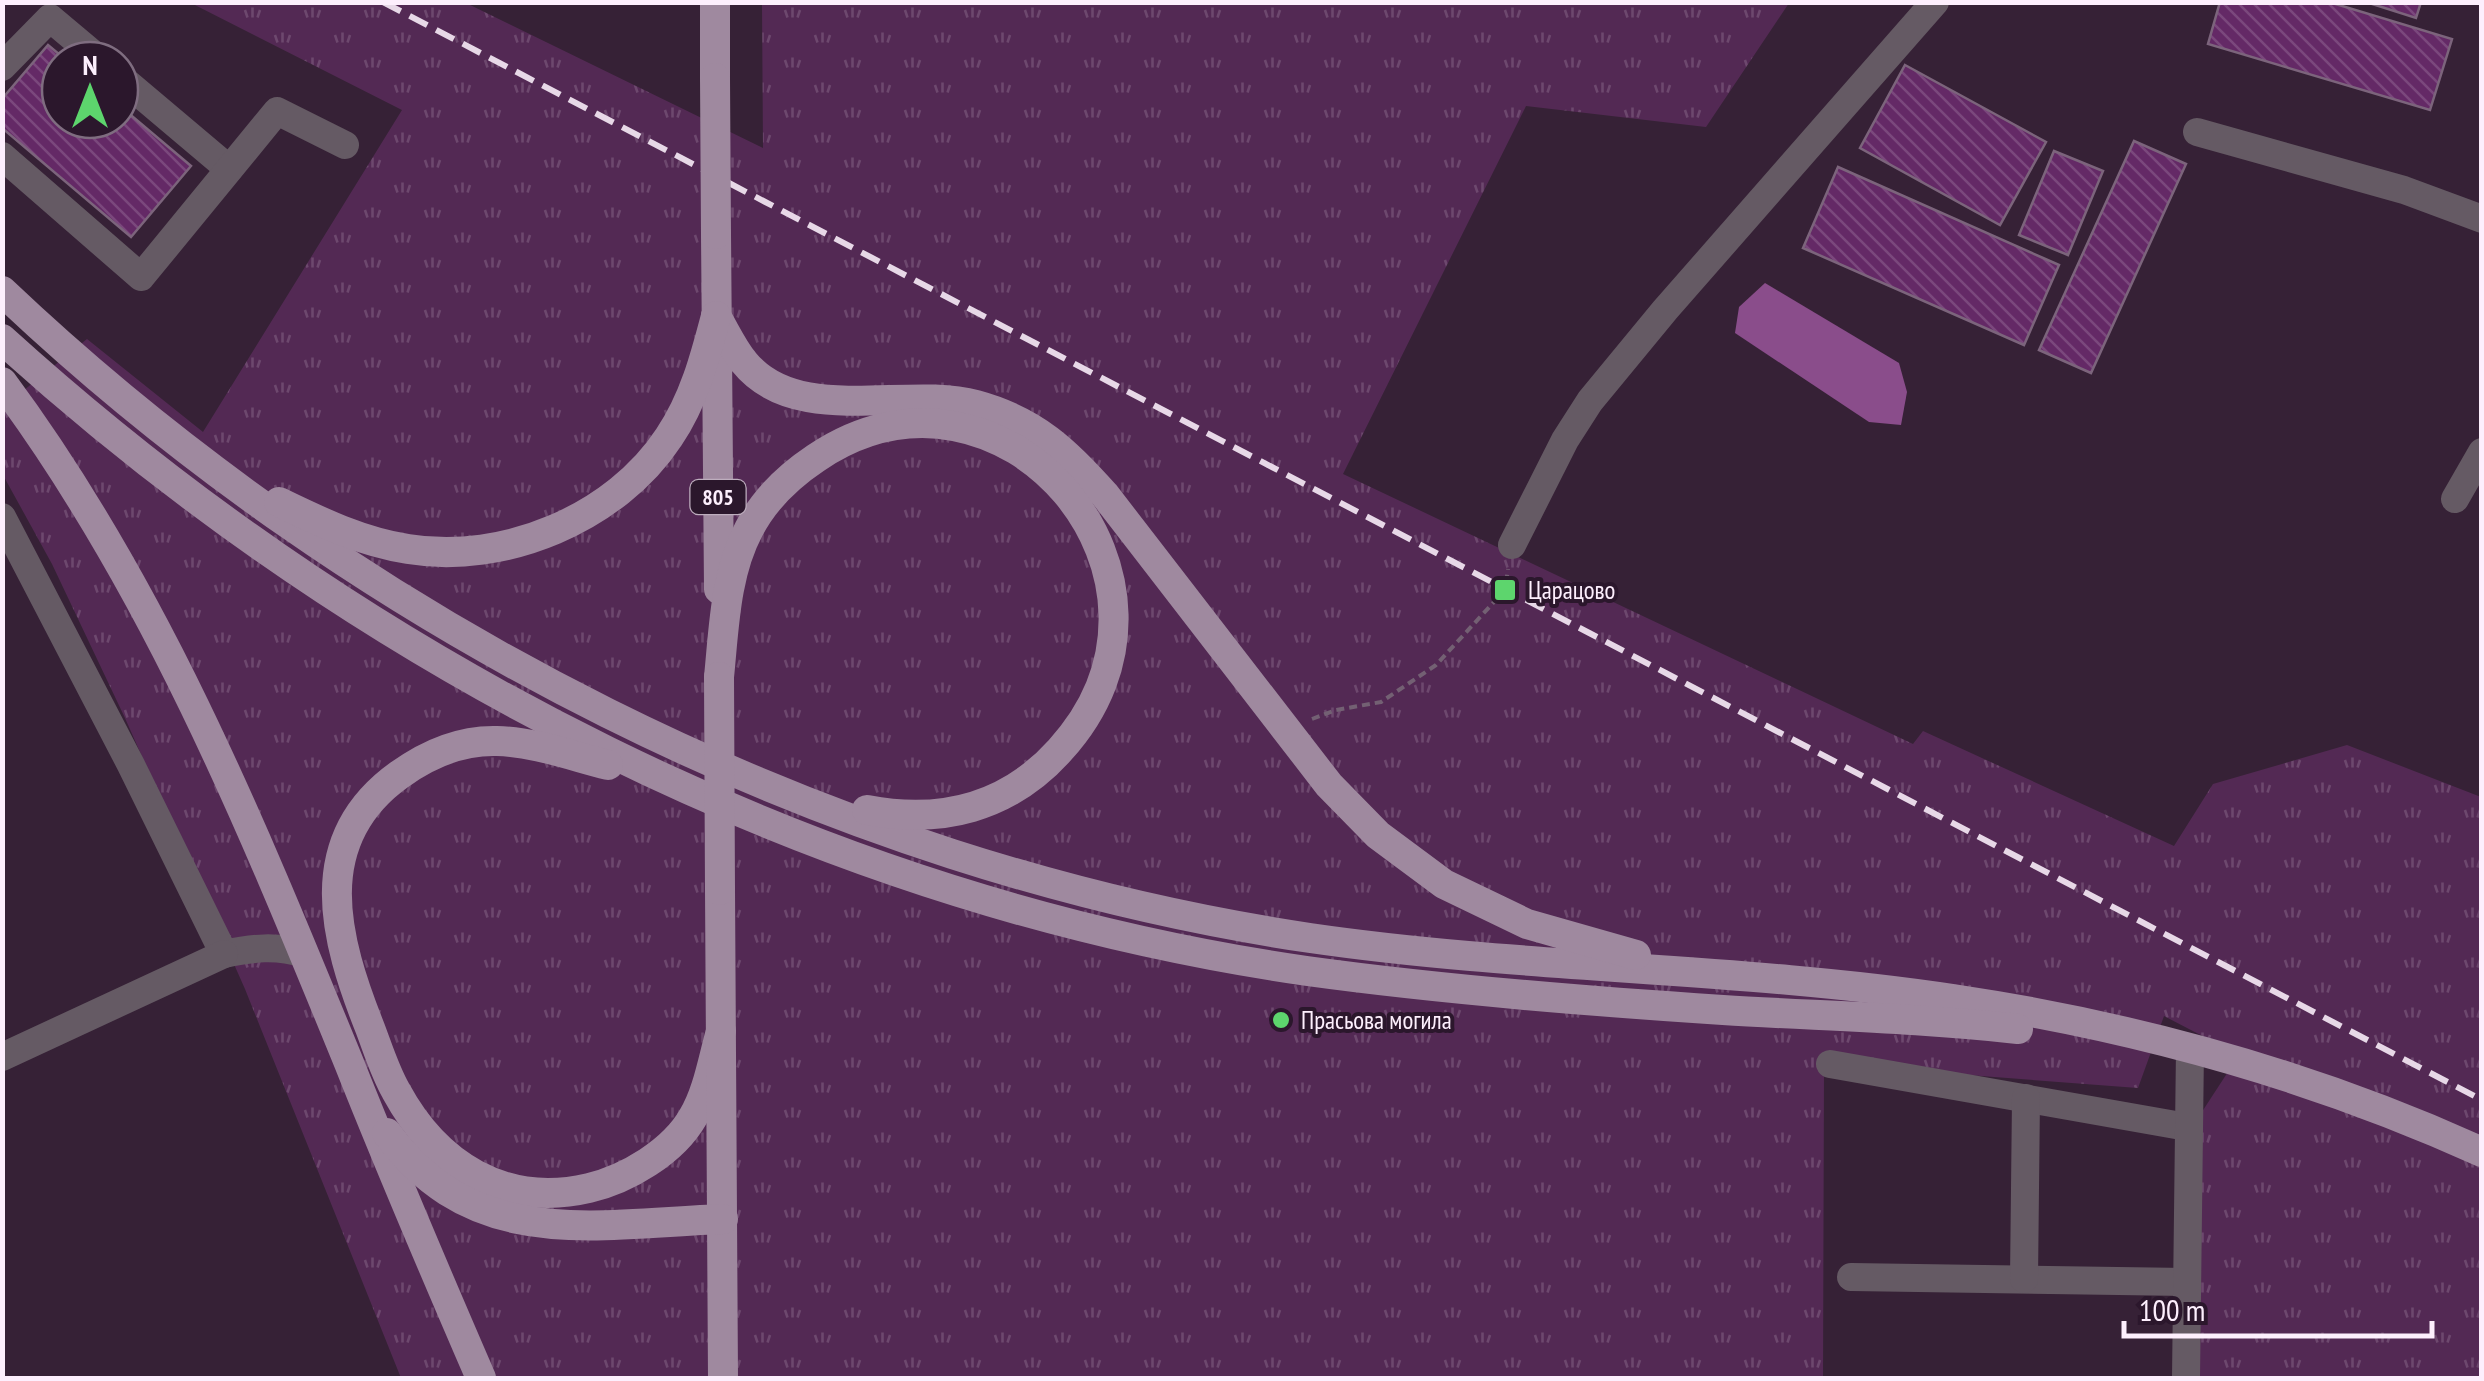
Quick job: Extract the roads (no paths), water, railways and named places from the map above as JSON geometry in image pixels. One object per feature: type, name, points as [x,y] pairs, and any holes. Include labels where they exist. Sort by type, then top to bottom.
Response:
[{"type":"main road","name":"805","points":[[715,2],[723,1220],[720,1370]]},
{"type":"main road","points":[[2,292],[127,404],[204,465],[306,538],[436,620],[663,738],[788,794],[908,838],[1029,876],[1176,914],[1308,938],[1435,953],[1947,998],[2050,1016],[2190,1048],[2324,1090],[2482,1152]]},
{"type":"main road","points":[[204,465],[358,538],[411,550],[458,551],[511,544],[564,526],[606,501],[640,472],[668,438],[690,399],[716,316]]},
{"type":"main road","points":[[716,316],[744,362],[764,380],[793,394],[824,399],[936,399],[976,405],[1019,421],[1066,452],[1105,496],[1329,785],[1378,835],[1444,884],[1527,924],[1725,976]]},
{"type":"main road","points":[[2,339],[104,426],[285,564],[405,642],[514,704],[685,786],[779,828],[896,870],[1021,909],[1170,946],[1304,970],[1612,1002],[1937,1020],[2190,1048]]},
{"type":"main road","points":[[2,382],[48,443],[142,598],[188,687],[481,1378]]},
{"type":"main road","points":[[719,677],[734,567],[749,529],[790,478],[836,445],[874,430],[950,426],[988,436],[1024,454],[1056,478],[1079,505],[1097,538],[1110,576],[1114,616],[1111,657],[1097,698],[1075,734],[1047,765],[1009,791],[972,808],[935,816],[892,815],[788,794]]},
{"type":"main road","points":[[685,786],[532,745],[496,741],[458,746],[424,758],[386,785],[361,815],[343,850],[336,889],[337,930],[347,972],[394,1088],[411,1116],[458,1166],[491,1183],[529,1194],[568,1193],[603,1185],[641,1167],[669,1145],[692,1118],[721,1031]]},
{"type":"main road","points":[[364,1102],[401,1152],[427,1178],[462,1202],[499,1216],[585,1224],[723,1220]]},
{"type":"street","points":[[1512,545],[1564,440],[1590,401],[1936,2]]},
{"type":"street","points":[[2,67],[50,18],[76,40]]},
{"type":"street","points":[[140,94],[229,169]]},
{"type":"street","points":[[2,156],[141,277],[278,111],[345,145]]},
{"type":"street","points":[[2197,132],[2404,190],[2482,219]]},
{"type":"street","points":[[2455,498],[2482,452]]},
{"type":"street","points":[[2,516],[224,954]]},
{"type":"street","points":[[2,1057],[224,954],[287,948],[304,954]]},
{"type":"street","points":[[2186,1378],[2190,1048]]},
{"type":"street","points":[[1830,1064],[2188,1127]]},
{"type":"street","points":[[2024,1280],[2026,1098]]},
{"type":"street","points":[[1851,1277],[2187,1282]]},
{"type":"railway","points":[[383,2],[2482,1100]]},
{"type":"place","name":"Царацово","points":[[1505,590]]},
{"type":"place","name":"Прасьова могила","points":[[1281,1020]]}]
